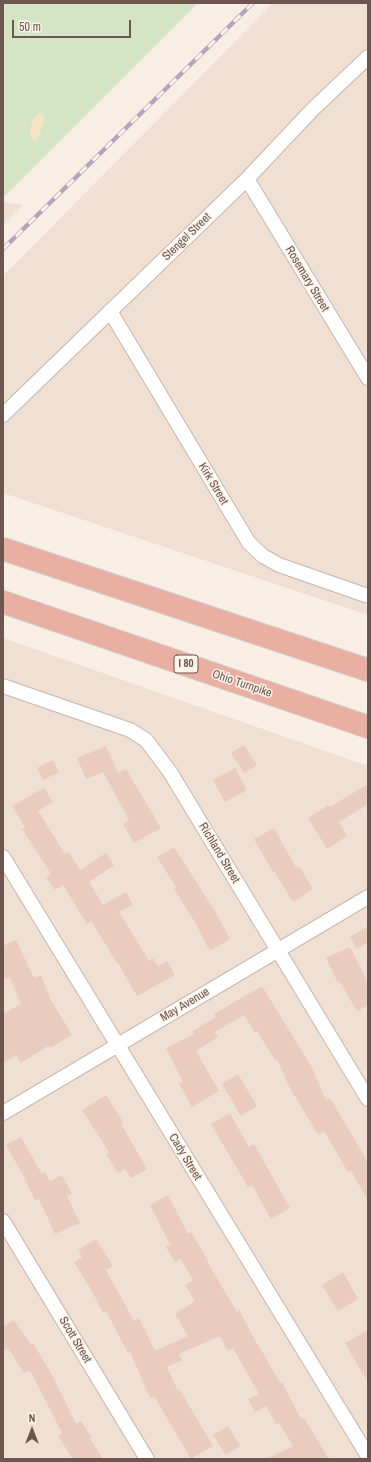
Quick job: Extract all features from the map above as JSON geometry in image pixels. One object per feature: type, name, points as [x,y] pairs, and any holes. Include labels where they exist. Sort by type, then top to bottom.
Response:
[{"type":"highway","points":[[3,549],[368,670]]},
{"type":"highway","name":"Ohio Turnpike","points":[[3,602],[368,727]]},
{"type":"street","name":"Stengel Street","points":[[6,409],[110,311],[246,179],[312,110],[368,57]]},
{"type":"street","name":"Rosemary Street","points":[[246,179],[368,378]]},
{"type":"street","name":"Kirk Street","points":[[110,311],[249,543],[262,556],[278,565],[368,596]]},
{"type":"street","name":"Richland Street","points":[[3,686],[130,730],[146,740],[170,772],[368,1099]]},
{"type":"street","name":"Cady Street","points":[[3,857],[368,1456]]},
{"type":"street","name":"May Avenue","points":[[3,1113],[368,897]]},
{"type":"street","name":"Scott Street","points":[[3,1221],[147,1459]]},
{"type":"shaded area","points":[[273,3],[368,3],[368,615],[3,493],[3,276]]},
{"type":"shaded area","points":[[3,202],[23,205],[3,225]]},
{"type":"shaded area","points":[[3,638],[368,766],[368,1459],[3,1459]]},
{"type":"green space","points":[[3,3],[198,3],[3,198]]},
{"type":"sand","points":[[39,113],[44,114],[44,120],[38,139],[33,140],[30,130],[33,119]]},
{"type":"building","points":[[244,745],[257,765],[244,773],[231,753]]},
{"type":"building","points":[[106,746],[118,773],[126,769],[161,828],[134,843],[123,824],[129,820],[103,772],[86,779],[77,758]]},
{"type":"building","points":[[53,760],[59,772],[43,780],[37,768]]},
{"type":"building","points":[[235,768],[247,790],[225,802],[213,780]]},
{"type":"building","points":[[368,784],[368,804],[339,822],[347,836],[327,849],[308,818],[328,805],[330,807]]},
{"type":"building","points":[[44,788],[53,802],[38,811],[65,854],[69,852],[80,870],[106,853],[114,865],[89,882],[103,905],[126,892],[133,905],[119,912],[149,961],[153,958],[158,967],[167,961],[175,975],[137,996],[91,921],[87,924],[63,885],[55,890],[46,877],[51,874],[22,829],[25,827],[12,806]]},
{"type":"building","points":[[274,828],[296,868],[299,866],[313,889],[293,902],[274,871],[273,872],[254,839]]},
{"type":"building","points":[[174,847],[216,913],[230,939],[210,951],[196,924],[174,889],[176,887],[157,857]]},
{"type":"building","points":[[368,926],[368,942],[357,949],[350,937]]},
{"type":"building","points":[[16,940],[34,978],[41,975],[51,1000],[72,1035],[50,1048],[48,1046],[21,1063],[16,1055],[3,1063],[3,1014],[21,1004],[10,977],[3,980],[3,946]]},
{"type":"building","points":[[350,947],[368,983],[368,1005],[357,1011],[340,982],[338,983],[326,958]]},
{"type":"building","points":[[262,986],[311,1066],[326,1100],[330,1098],[368,1162],[368,1200],[351,1171],[348,1172],[324,1131],[318,1135],[295,1096],[294,1097],[277,1059],[275,1060],[257,1031],[255,1033],[244,1015],[215,1032],[218,1037],[196,1051],[219,1091],[192,1107],[179,1084],[183,1082],[166,1048],[194,1034],[193,1031],[216,1017],[214,1014]]},
{"type":"building","points":[[238,1074],[257,1106],[241,1116],[222,1084]]},
{"type":"building","points":[[106,1095],[123,1122],[121,1124],[147,1169],[131,1178],[125,1169],[118,1173],[106,1154],[109,1152],[82,1110]]},
{"type":"building","points":[[230,1113],[249,1147],[254,1144],[290,1208],[271,1219],[252,1185],[248,1187],[211,1124]]},
{"type":"building","points":[[21,1137],[42,1174],[45,1172],[50,1181],[62,1175],[72,1194],[67,1196],[80,1223],[55,1234],[39,1199],[35,1200],[27,1182],[6,1145]]},
{"type":"building","points":[[168,1195],[188,1234],[191,1232],[237,1312],[239,1310],[280,1383],[282,1382],[301,1419],[304,1418],[329,1459],[267,1459],[293,1446],[279,1423],[276,1424],[266,1406],[255,1412],[248,1399],[259,1394],[233,1348],[228,1351],[220,1336],[179,1354],[182,1360],[167,1367],[178,1391],[180,1390],[213,1446],[191,1459],[154,1396],[150,1398],[130,1352],[128,1353],[106,1311],[103,1313],[74,1262],[82,1257],[78,1250],[96,1239],[113,1266],[106,1270],[134,1321],[139,1318],[155,1351],[188,1336],[175,1314],[195,1301],[185,1285],[193,1280],[181,1259],[175,1262],[166,1247],[170,1244],[150,1205]]},
{"type":"building","points":[[343,1272],[358,1299],[338,1311],[322,1285]]},
{"type":"building","points":[[14,1320],[31,1345],[33,1343],[52,1375],[76,1424],[81,1421],[92,1438],[90,1439],[103,1459],[73,1459],[58,1436],[62,1433],[30,1370],[24,1373],[8,1348],[3,1351],[3,1327]]},
{"type":"building","points":[[368,1330],[368,1383],[345,1343]]},
{"type":"building","points":[[228,1426],[240,1446],[226,1455],[213,1435]]},
{"type":"railway","points":[[3,249],[253,3]]}]
